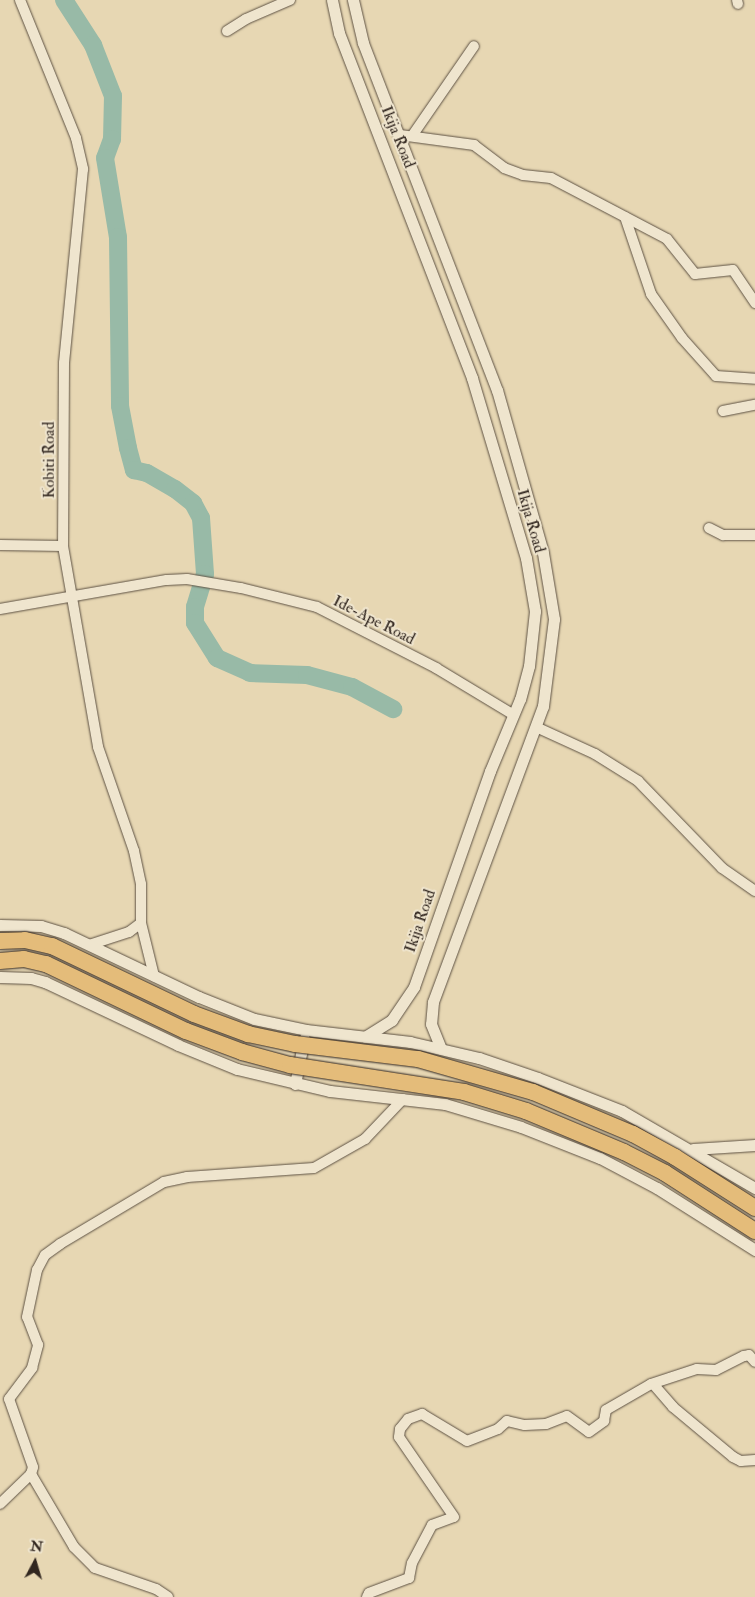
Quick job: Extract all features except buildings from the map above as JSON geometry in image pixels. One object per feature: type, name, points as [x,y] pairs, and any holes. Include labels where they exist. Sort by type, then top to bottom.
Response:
[{"type":"highway","points":[[0,941],[25,940],[52,946],[194,1014],[248,1034],[295,1044],[418,1059],[533,1092],[626,1131],[675,1157],[755,1208]]},
{"type":"highway","points":[[0,961],[24,959],[46,964],[186,1031],[242,1052],[298,1067],[464,1092],[526,1111],[624,1152],[665,1173],[755,1231]]},
{"type":"street","name":"Kobiti Road","points":[[20,0],[76,138],[83,169],[64,363],[63,546],[98,747],[134,851],[141,884],[141,924],[154,976]]},
{"type":"street","points":[[227,31],[290,0]]},
{"type":"street","name":"Ikija Road","points":[[332,0],[339,33],[472,378],[526,558],[534,602],[533,640],[529,666],[514,715],[490,771],[414,987],[392,1020],[365,1037]]},
{"type":"street","name":"Ikija Road","points":[[353,0],[363,43],[497,390],[543,553],[553,609],[553,645],[536,727],[432,1002],[432,1024],[442,1049]]},
{"type":"street","points":[[412,136],[474,46]]},
{"type":"street","points":[[400,135],[474,145],[504,168],[530,177],[550,178],[666,239],[694,274],[733,270],[755,304]]},
{"type":"street","points":[[625,217],[650,294],[682,338],[716,376],[755,379]]},
{"type":"street","points":[[723,412],[755,405]]},
{"type":"street","points":[[709,528],[723,535],[755,535]]},
{"type":"street","points":[[0,545],[63,546]]},
{"type":"street","name":"Ide-Ape Road","points":[[0,609],[73,598],[130,586],[187,579],[279,596],[316,607],[436,668],[514,715]]},
{"type":"street","points":[[536,727],[595,754],[638,781],[722,868],[755,891]]},
{"type":"street","points":[[89,945],[129,932],[141,924]]},
{"type":"street","points":[[0,925],[41,926],[89,945],[154,976],[254,1019],[306,1030],[442,1049],[502,1065],[577,1092],[622,1111],[693,1149],[755,1188]]},
{"type":"street","points":[[0,977],[31,978],[45,982],[178,1045],[237,1069],[295,1084],[445,1104],[485,1115],[600,1158],[657,1188],[755,1250]]},
{"type":"street","points":[[295,1084],[306,1030]]},
{"type":"street","points":[[0,1504],[31,1474],[33,1467],[9,1399],[32,1368],[38,1345],[27,1317],[37,1270],[46,1256],[120,1205],[164,1182],[187,1177],[314,1168],[365,1139],[403,1099]]},
{"type":"street","points":[[693,1149],[755,1145]]},
{"type":"street","points":[[367,1597],[369,1593],[409,1578],[412,1563],[432,1525],[454,1517],[399,1437],[400,1429],[408,1419],[422,1414],[467,1441],[498,1429],[507,1421],[546,1424],[567,1416],[589,1432],[604,1421],[606,1410],[654,1385],[697,1369],[716,1370],[744,1356],[750,1355],[755,1362]]},
{"type":"street","points":[[654,1385],[673,1407],[733,1457],[741,1461],[755,1460]]},
{"type":"street","points":[[31,1474],[69,1540],[95,1568],[156,1589],[168,1597]]},
{"type":"waterway","points":[[64,0],[93,45],[113,96],[112,139],[105,158],[118,237],[120,406],[128,448],[134,470],[147,473],[175,489],[193,503],[201,518],[205,574],[195,607],[195,623],[217,658],[250,673],[307,675],[352,687],[393,709]]}]
